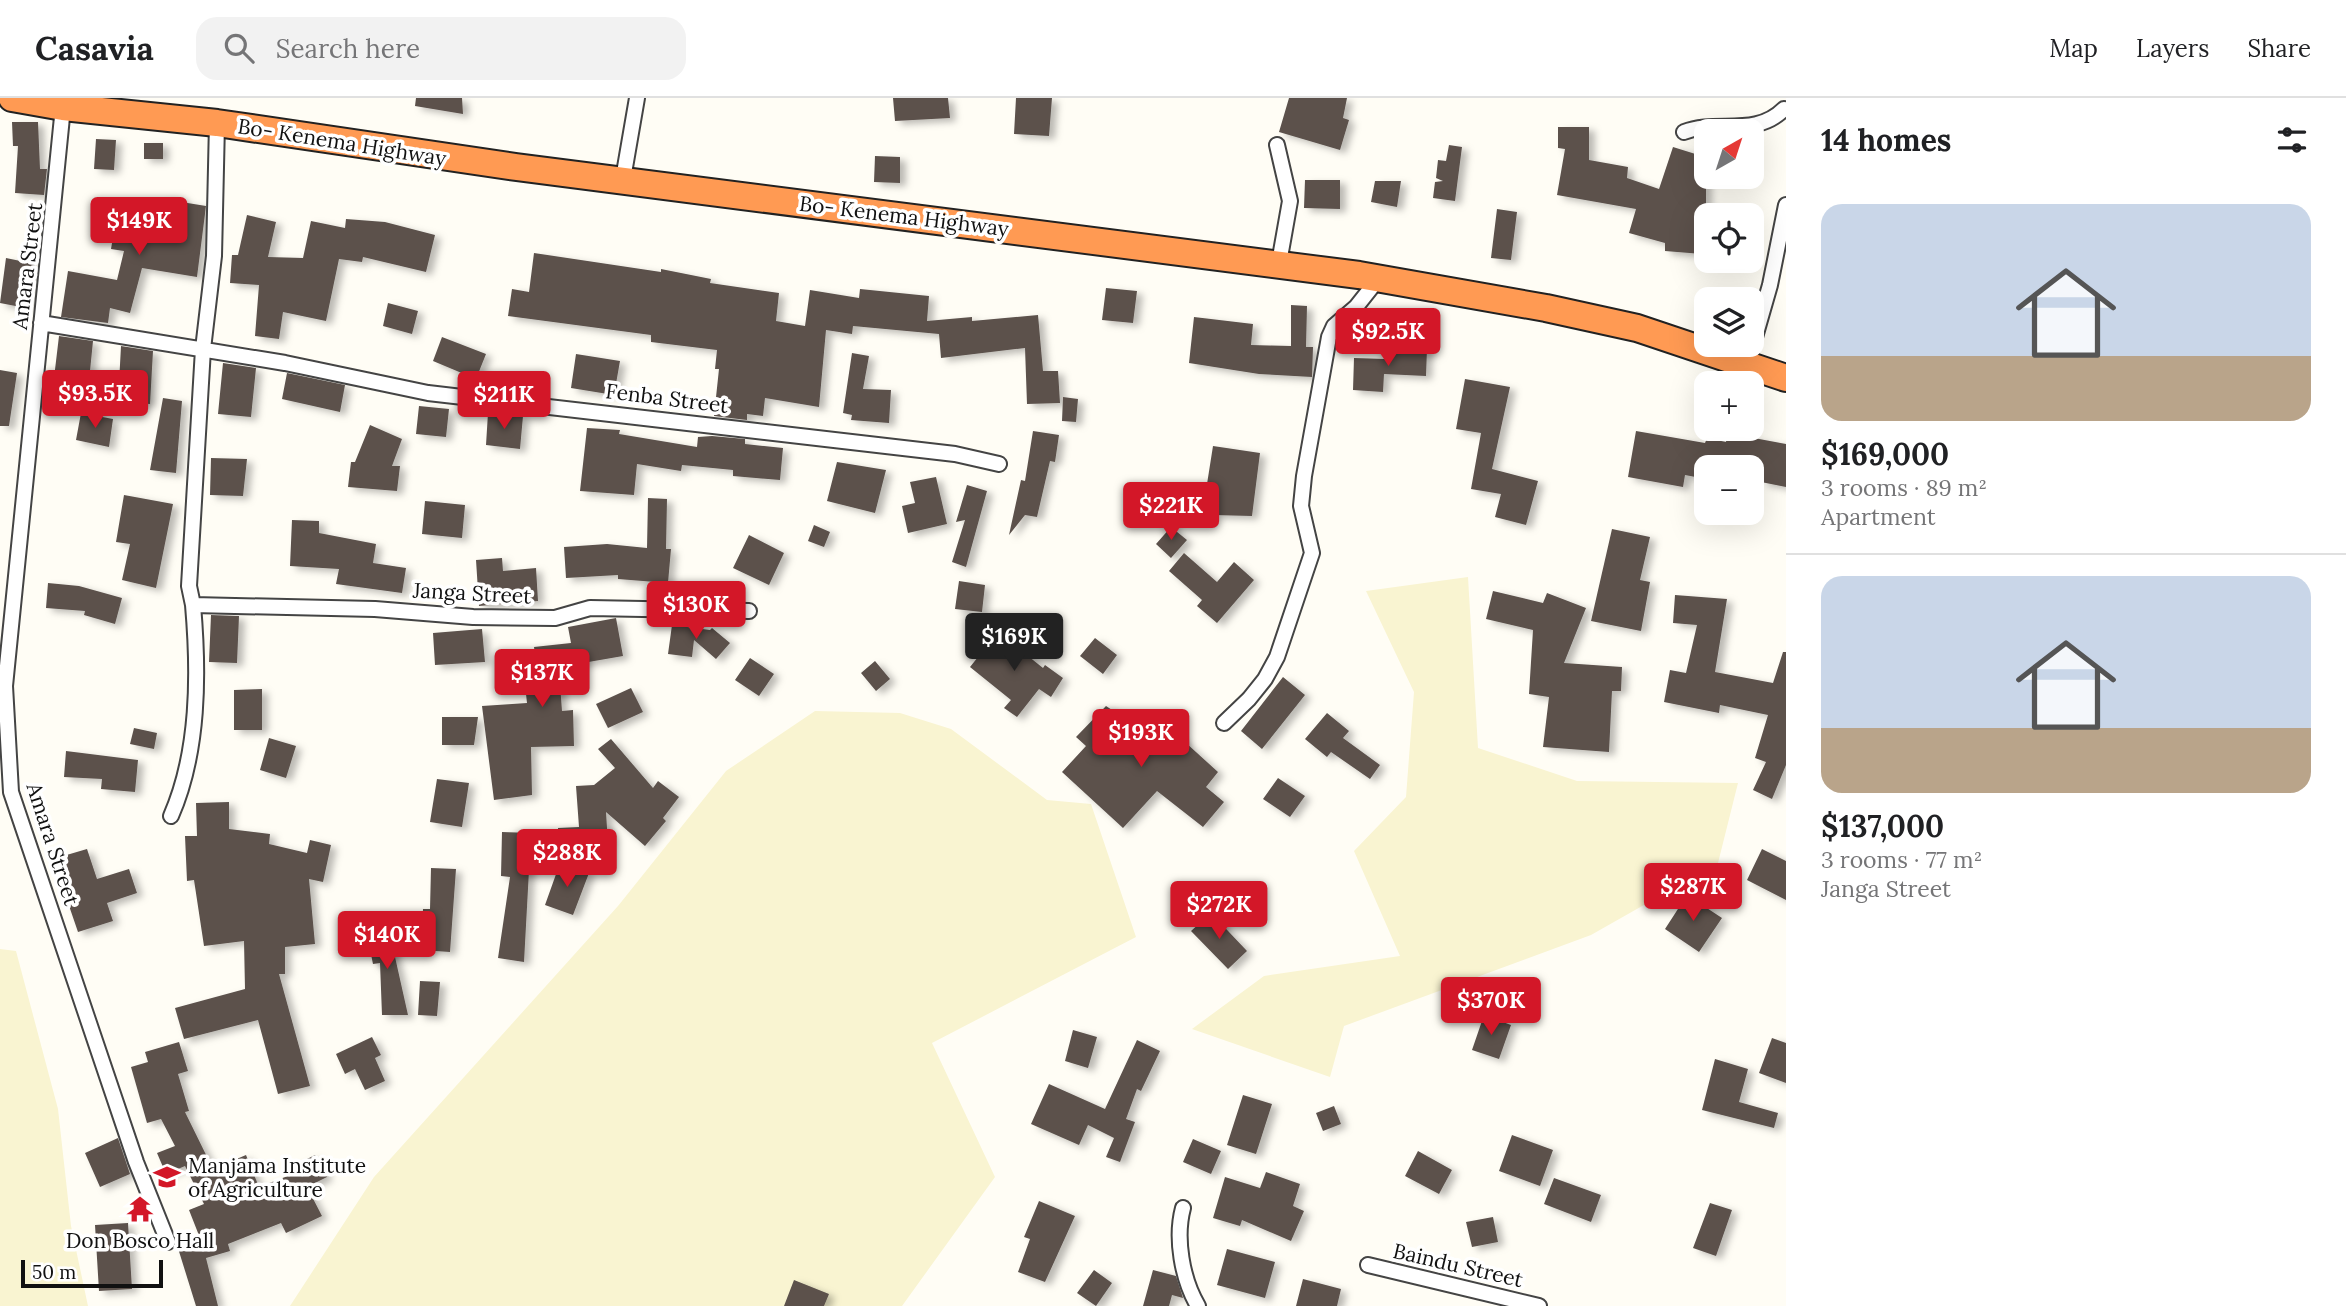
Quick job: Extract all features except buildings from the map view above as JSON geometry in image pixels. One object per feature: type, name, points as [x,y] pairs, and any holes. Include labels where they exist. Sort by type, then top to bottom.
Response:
[{"type":"highway","name":"Bo- Kenema Highway","points":[[12,98],[63,107],[218,123],[415,154],[623,178],[1379,278],[1637,328],[1786,378]]},
{"type":"street","points":[[623,178],[637,98]]},
{"type":"street","points":[[1684,132],[1699,126],[1738,129],[1776,117],[1782,106]]},
{"type":"street","name":"Amara Street","points":[[63,107],[5,686],[11,792],[136,1162],[168,1242]]},
{"type":"street","points":[[171,816],[181,793],[191,739],[197,651],[189,586],[203,349],[214,256],[218,123]]},
{"type":"street","points":[[1277,145],[1290,201],[1279,263]]},
{"type":"street","points":[[1747,365],[1770,285],[1786,205]]},
{"type":"street","points":[[1224,723],[1265,680],[1277,657],[1312,553],[1301,506],[1329,337],[1334,326],[1356,307],[1379,278]]},
{"type":"street","name":"Fenba Street","points":[[41,323],[203,349],[428,393],[955,454],[999,464]]},
{"type":"street","name":"Janga Street","points":[[193,605],[374,609],[473,617],[555,618],[590,608],[749,611]]},
{"type":"street","points":[[1183,1208],[1177,1228],[1189,1291],[1198,1306]]},
{"type":"street","name":"Baindu Street","points":[[1368,1265],[1539,1306]]},
{"type":"shaded area","points":[[1468,577],[1478,748],[1577,781],[1738,783],[1718,863],[1591,935],[1344,1026],[1330,1077],[1192,1029],[1264,976],[1400,956],[1354,851],[1406,797],[1414,692],[1366,591]]},
{"type":"shaded area","points":[[815,711],[900,713],[951,729],[1047,800],[1091,804],[1136,937],[932,1043],[995,1177],[902,1306],[290,1306],[374,1177],[618,906],[726,771]]},
{"type":"shaded area","points":[[0,949],[16,951],[58,1109],[71,1226],[88,1306],[0,1306]]},
{"type":"place","name":"Manjama Institute of Agriculture","points":[[167,1177]]},
{"type":"place","name":"Don Bosco Hall","points":[[140,1209]]}]
